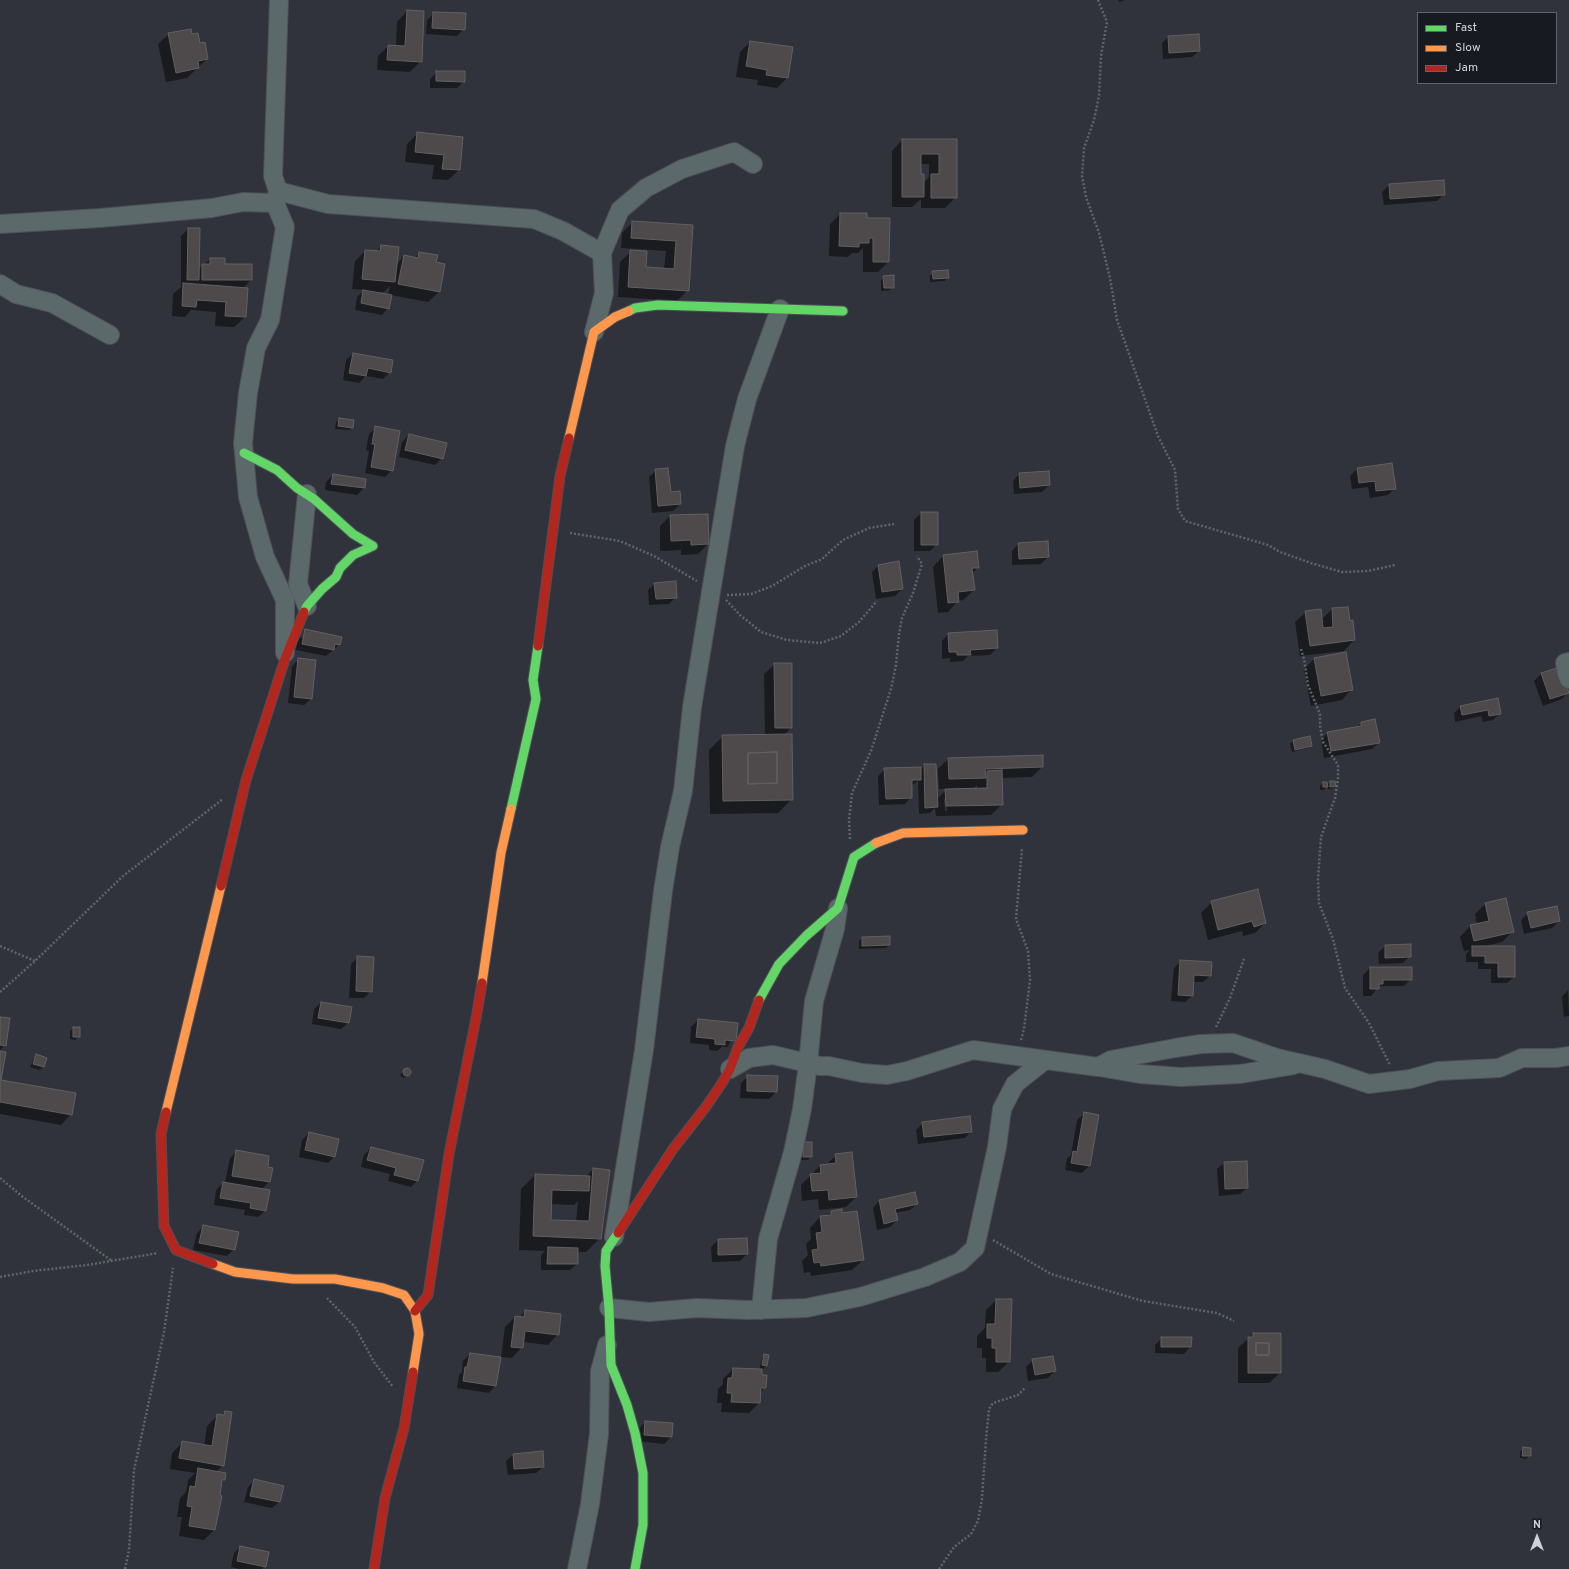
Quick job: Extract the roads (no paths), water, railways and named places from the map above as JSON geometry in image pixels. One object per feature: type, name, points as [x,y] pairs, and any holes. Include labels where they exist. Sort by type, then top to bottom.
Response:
[{"type":"street","points":[[280,0],[274,176],[277,197],[285,226],[270,320],[256,348],[248,393],[243,443],[248,497],[252,512],[265,557],[285,600],[285,659]]},
{"type":"street","points":[[416,1311],[428,1294],[449,1154],[477,1013],[501,853],[536,699],[533,680],[560,476],[604,293],[602,253],[620,210],[646,188],[682,169],[734,152],[753,164]]},
{"type":"street","points":[[0,224],[100,218],[204,209],[277,197],[328,204],[534,219],[563,231],[602,253]]},
{"type":"street","points":[[0,284],[16,294],[52,303],[110,335]]},
{"type":"street","points":[[594,332],[615,317],[634,308],[658,305],[843,311]]},
{"type":"street","points":[[614,1236],[644,1050],[664,884],[670,847],[683,791],[692,707],[735,446],[747,399],[780,309]]},
{"type":"street","points":[[244,453],[277,470],[296,488],[314,499],[353,534],[373,546],[353,555],[340,568],[336,577],[322,589],[307,606],[285,659],[246,780],[161,1134],[164,1226],[176,1250],[235,1272],[293,1279],[335,1279],[383,1288],[404,1295],[416,1311],[419,1334],[404,1428],[385,1498],[374,1569]]},
{"type":"street","points":[[307,494],[298,584],[307,606]]},
{"type":"street","points":[[1569,662],[1565,664],[1569,679]]},
{"type":"street","points":[[761,1310],[768,1239],[793,1152],[802,1109],[814,1001],[835,929],[838,908],[854,857],[872,845],[903,833],[1024,830]]},
{"type":"street","points":[[635,1569],[643,1525],[643,1472],[635,1433],[627,1405],[611,1365],[609,1308],[605,1266],[606,1251],[614,1236],[673,1150],[705,1108],[730,1068],[738,1046],[749,1028],[759,1001],[779,964],[806,936],[838,908]]},
{"type":"street","points":[[1098,1067],[1111,1060],[1205,1044],[1233,1044],[1298,1064],[1325,1069],[1368,1084],[1410,1080],[1438,1071],[1499,1068],[1522,1058],[1556,1058],[1569,1056]]},
{"type":"street","points":[[730,1068],[749,1058],[773,1055],[808,1064],[829,1066],[862,1073],[887,1075],[907,1071],[973,1050],[1140,1074],[1181,1077],[1240,1074],[1298,1064]]},
{"type":"street","points":[[609,1308],[649,1312],[697,1308],[761,1310],[806,1308],[860,1297],[925,1277],[960,1262],[974,1248],[997,1147],[1002,1109],[1015,1084],[1044,1060]]},
{"type":"street","points":[[577,1569],[590,1504],[598,1442],[600,1371],[610,1335]]}]
